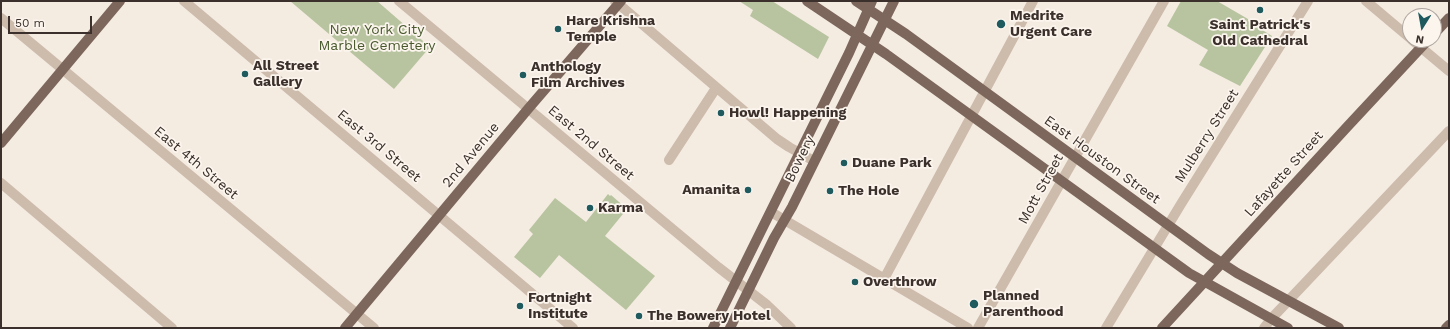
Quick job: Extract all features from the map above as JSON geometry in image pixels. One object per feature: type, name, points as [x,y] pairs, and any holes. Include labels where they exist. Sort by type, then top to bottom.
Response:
[{"type":"main road","points":[[1,143],[120,1]]},
{"type":"main road","points":[[807,1],[858,34],[1190,273],[1288,328]]},
{"type":"main road","name":"East Houston Street","points":[[856,1],[870,5],[884,20],[984,91],[1168,226],[1222,263],[1237,273],[1339,328]]},
{"type":"main road","name":"Bowery","points":[[730,328],[894,1]]},
{"type":"main road","name":"2nd Avenue","points":[[344,328],[618,2]]},
{"type":"main road","name":"Bowery","points":[[714,328],[858,34],[870,5]]},
{"type":"main road","points":[[1442,25],[1449,18]]},
{"type":"main road","name":"Lafayette Street","points":[[1162,328],[1421,48]]},
{"type":"main road","points":[[1446,328],[1449,325]]},
{"type":"street","name":"East 3rd Street","points":[[184,1],[573,328]]},
{"type":"street","name":"East 2nd Street","points":[[399,1],[737,282],[767,305],[791,328]]},
{"type":"street","points":[[884,279],[1033,1]]},
{"type":"street","name":"Mott Street","points":[[978,328],[1164,1]]},
{"type":"street","name":"Mulberry Street","points":[[1106,328],[1308,1]]},
{"type":"street","points":[[1366,1],[1402,31]]},
{"type":"street","points":[[618,2],[777,139],[814,161]]},
{"type":"street","name":"East 4th Street","points":[[1,18],[374,328]]},
{"type":"street","points":[[1421,48],[1449,71]]},
{"type":"street","points":[[669,160],[716,88]]},
{"type":"street","points":[[1264,328],[1288,300],[1449,131]]},
{"type":"street","points":[[1,183],[172,328]]},
{"type":"street","points":[[771,212],[968,328]]},
{"type":"green space","name":"New York City Marble Cemetery","points":[[290,1],[377,1],[430,47],[394,89]]},
{"type":"green space","points":[[739,1],[772,1],[829,37],[818,59],[750,16],[753,10]]},
{"type":"green space","points":[[1181,1],[1217,1],[1248,19],[1248,21],[1272,36],[1240,86],[1199,65],[1208,50],[1167,26]]},
{"type":"green space","points":[[608,194],[627,209],[605,236],[655,276],[626,310],[559,255],[540,278],[514,257],[533,234],[529,230],[555,198],[586,222]]},
{"type":"place","name":"Saint Patrick's Old Cathedral","points":[[1260,10]]},
{"type":"place","name":"Medrite Urgent Care","points":[[1001,24]]},
{"type":"place","name":"Hare Krishna Temple","points":[[558,29]]},
{"type":"place","name":"All Street Gallery","points":[[245,74]]},
{"type":"place","name":"Anthology Film Archives","points":[[523,75]]},
{"type":"place","name":"Howl! Happening","points":[[721,113]]},
{"type":"place","name":"Duane Park","points":[[844,163]]},
{"type":"place","name":"Amanita","points":[[748,190]]},
{"type":"place","name":"The Hole","points":[[830,191]]},
{"type":"place","name":"Karma","points":[[590,208]]},
{"type":"place","name":"Overthrow","points":[[855,282]]},
{"type":"place","name":"Planned Parenthood","points":[[974,304]]},
{"type":"place","name":"Fortnight Institute","points":[[520,306]]},
{"type":"place","name":"The Bowery Hotel","points":[[639,316]]}]
